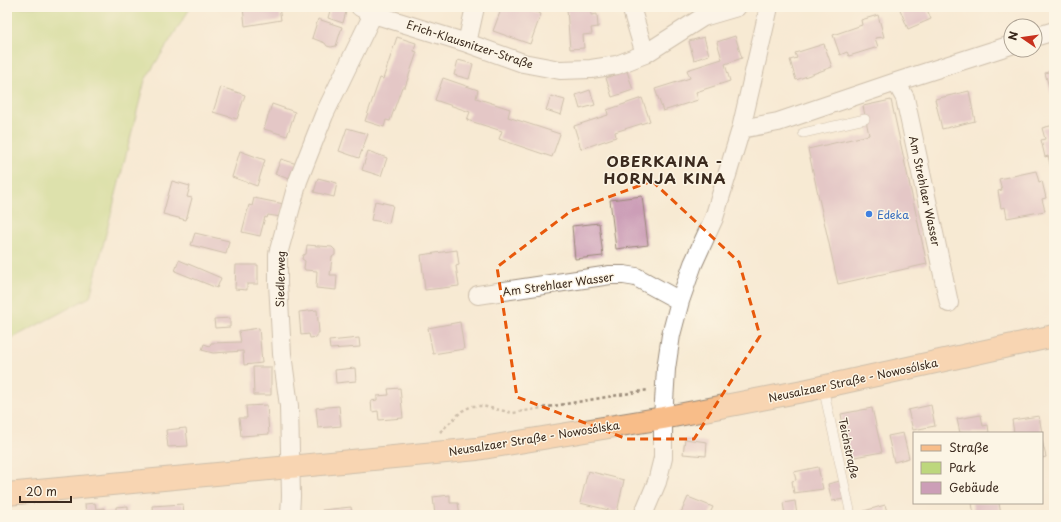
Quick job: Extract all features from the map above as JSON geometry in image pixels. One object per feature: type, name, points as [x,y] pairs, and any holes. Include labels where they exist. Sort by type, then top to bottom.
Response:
[{"type":"main road","name":"Neusalzaer Straße - Nowosólska","points":[[7,494],[477,448],[663,418],[823,387],[1054,336]]},
{"type":"street","points":[[467,43],[475,7]]},
{"type":"street","points":[[631,7],[646,54]]},
{"type":"street","name":"Erich-Klausnitzer-Straße","points":[[366,10],[523,63],[560,70],[591,69],[617,65],[646,54],[703,17],[737,7]]},
{"type":"street","points":[[643,515],[657,482],[663,458],[663,418],[666,369],[671,335],[680,300],[693,264],[714,218],[741,129],[769,7]]},
{"type":"street","name":"Siedlerweg","points":[[290,515],[288,406],[282,354],[278,254],[298,181],[366,10]]},
{"type":"street","points":[[1043,34],[1054,31]]},
{"type":"street","points":[[741,129],[778,122],[1003,48]]},
{"type":"street","name":"Am Strehlaer Wasser","points":[[896,82],[904,98],[949,303]]},
{"type":"street","name":"Am Strehlaer Wasser","points":[[478,295],[624,275],[636,277],[680,300]]},
{"type":"lane","points":[[803,133],[865,119]]},
{"type":"lane","name":"Teichstraße","points":[[823,387],[851,515]]},
{"type":"path","points":[[436,435],[462,411],[472,406],[482,406],[513,413],[649,390]]},
{"type":"highlighted area","points":[[652,181],[739,262],[760,336],[694,439],[627,439],[517,397],[497,267],[571,211]]},
{"type":"green space","points":[[7,7],[191,7],[145,80],[90,297],[7,341]]},
{"type":"building","points":[[243,7],[279,7],[281,20],[245,26]]},
{"type":"building","points":[[331,7],[347,8],[343,23],[328,18]]},
{"type":"building","points":[[502,7],[522,7],[541,14],[530,44],[493,31]]},
{"type":"building","points":[[591,7],[591,15],[597,14],[598,27],[591,28],[592,34],[583,35],[584,48],[570,49],[567,9]]},
{"type":"building","points":[[899,7],[926,7],[931,19],[908,29]]},
{"type":"building","points":[[878,15],[884,37],[875,38],[878,47],[849,56],[847,52],[840,55],[833,35],[862,25],[861,20]]},
{"type":"building","points":[[318,19],[342,27],[336,46],[327,46],[325,43],[312,38]]},
{"type":"building","points":[[735,36],[742,58],[725,64],[730,81],[696,92],[698,100],[663,111],[655,89],[690,78],[687,70],[722,59],[717,42]]},
{"type":"building","points":[[397,37],[416,43],[414,51],[417,52],[405,87],[402,87],[390,121],[386,120],[384,127],[365,121],[380,78],[383,79]]},
{"type":"building","points":[[704,37],[709,55],[694,60],[689,41]]},
{"type":"building","points":[[824,44],[832,67],[796,80],[790,60],[797,58],[795,53]]},
{"type":"building","points":[[458,60],[473,64],[469,79],[454,75]]},
{"type":"building","points":[[1054,70],[1054,93],[1051,94],[1045,73]]},
{"type":"building","points":[[627,71],[633,90],[612,97],[606,78]]},
{"type":"building","points":[[443,78],[478,90],[476,98],[510,109],[508,117],[560,134],[552,157],[499,139],[502,131],[467,120],[470,112],[435,100]]},
{"type":"building","points":[[221,87],[245,95],[237,119],[213,112]]},
{"type":"building","points":[[590,90],[595,105],[580,109],[576,95]]},
{"type":"building","points":[[969,91],[975,121],[942,129],[935,99]]},
{"type":"building","points":[[551,96],[565,100],[561,115],[546,110]]},
{"type":"building","points":[[642,98],[650,121],[615,132],[616,137],[581,149],[574,126],[608,115],[607,110]]},
{"type":"building","name":"Edeka","points":[[891,100],[927,264],[838,284],[808,149],[869,135],[863,106]]},
{"type":"building","points":[[272,104],[295,112],[287,136],[264,129]]},
{"type":"building","points":[[1054,125],[1054,167],[1051,168],[1048,156],[1045,157],[1041,140],[1045,139],[1042,128]]},
{"type":"building","points":[[347,128],[368,134],[359,158],[339,151]]},
{"type":"building","points":[[240,151],[265,160],[257,186],[232,177]]},
{"type":"building","points":[[368,151],[387,158],[381,176],[362,170]]},
{"type":"building","points":[[281,159],[297,164],[292,180],[275,174]]},
{"type":"building","points":[[1036,171],[1039,182],[1042,181],[1046,198],[1042,199],[1045,211],[1007,218],[1005,207],[1001,208],[998,191],[1002,190],[999,179]]},
{"type":"building","points":[[318,178],[337,183],[334,197],[314,192]]},
{"type":"building","points":[[172,181],[190,186],[187,197],[192,198],[186,220],[163,214]]},
{"type":"building","points":[[642,196],[648,245],[616,249],[610,200]]},
{"type":"building","points":[[254,198],[284,204],[281,217],[268,215],[267,218],[265,217],[260,236],[242,232],[249,205],[252,206]]},
{"type":"building","points":[[375,201],[393,205],[389,223],[371,220]]},
{"type":"building","points":[[599,223],[603,256],[575,259],[572,226]]},
{"type":"building","points":[[195,233],[229,241],[226,254],[191,245]]},
{"type":"building","points":[[307,245],[332,247],[335,250],[335,255],[332,257],[330,275],[337,275],[336,290],[316,288],[317,271],[305,270],[305,261],[302,259],[303,255],[306,254]]},
{"type":"building","points":[[457,250],[459,265],[456,266],[459,286],[425,290],[421,255]]},
{"type":"building","points":[[179,260],[221,278],[217,288],[175,271]]},
{"type":"building","points":[[236,265],[258,265],[258,284],[247,284],[247,290],[235,289]]},
{"type":"building","points":[[317,310],[319,333],[317,333],[317,337],[310,338],[309,334],[301,335],[299,312]]},
{"type":"building","points":[[230,318],[230,327],[215,328],[214,319]]},
{"type":"building","points":[[460,322],[464,349],[433,354],[428,328]]},
{"type":"building","points":[[259,328],[262,363],[244,365],[243,351],[213,353],[202,350],[204,344],[210,346],[211,343],[241,342],[239,331]]},
{"type":"building","points":[[359,338],[360,347],[330,349],[329,341]]},
{"type":"building","points":[[253,367],[271,367],[271,395],[254,395]]},
{"type":"building","points":[[355,368],[356,381],[336,383],[335,370]]},
{"type":"building","points":[[400,388],[403,418],[379,420],[378,411],[372,412],[371,401],[377,400],[377,396],[389,395],[388,389]]},
{"type":"building","points":[[267,405],[269,434],[241,436],[239,418],[247,418],[246,406]]},
{"type":"building","points":[[931,405],[935,426],[913,430],[908,410]]},
{"type":"building","points":[[339,406],[341,426],[318,428],[316,408]]},
{"type":"building","points":[[872,408],[882,452],[849,458],[841,414]]},
{"type":"building","points":[[981,415],[983,426],[988,425],[989,432],[960,432],[957,419]]},
{"type":"building","points":[[1039,416],[1042,432],[1014,432],[1012,420]]},
{"type":"building","points":[[186,428],[188,446],[168,447],[166,430]]},
{"type":"building","points":[[903,433],[909,458],[894,462],[888,436]]},
{"type":"building","points":[[685,439],[707,442],[706,456],[683,454]]},
{"type":"building","points":[[1043,444],[1046,457],[1043,458]]},
{"type":"building","points":[[818,467],[823,489],[794,493],[792,481],[796,480],[794,472]]},
{"type":"building","points":[[588,471],[624,480],[617,512],[580,503]]},
{"type":"building","points":[[840,481],[844,499],[832,501],[828,484]]},
{"type":"building","points":[[450,495],[450,503],[458,503],[460,515],[435,515],[433,497]]},
{"type":"building","points":[[688,497],[713,507],[709,515],[680,515]]},
{"type":"building","points":[[795,501],[797,515],[785,515],[783,503]]},
{"type":"building","points":[[95,503],[96,509],[104,508],[104,512],[116,511],[116,507],[128,506],[128,515],[86,515],[85,504]]},
{"type":"building","points":[[183,504],[184,515],[153,515],[152,506]]},
{"type":"building","points":[[972,504],[999,504],[1001,515],[974,515]]},
{"type":"building","points":[[885,505],[888,515],[865,515],[864,511]]},
{"type":"building","points":[[351,507],[352,515],[322,515],[322,510]]},
{"type":"place","name":"Edeka","points":[[869,214]]},
{"type":"district","name":"OBERKAINA - HORNJA KINA","points":[[665,168]]}]
